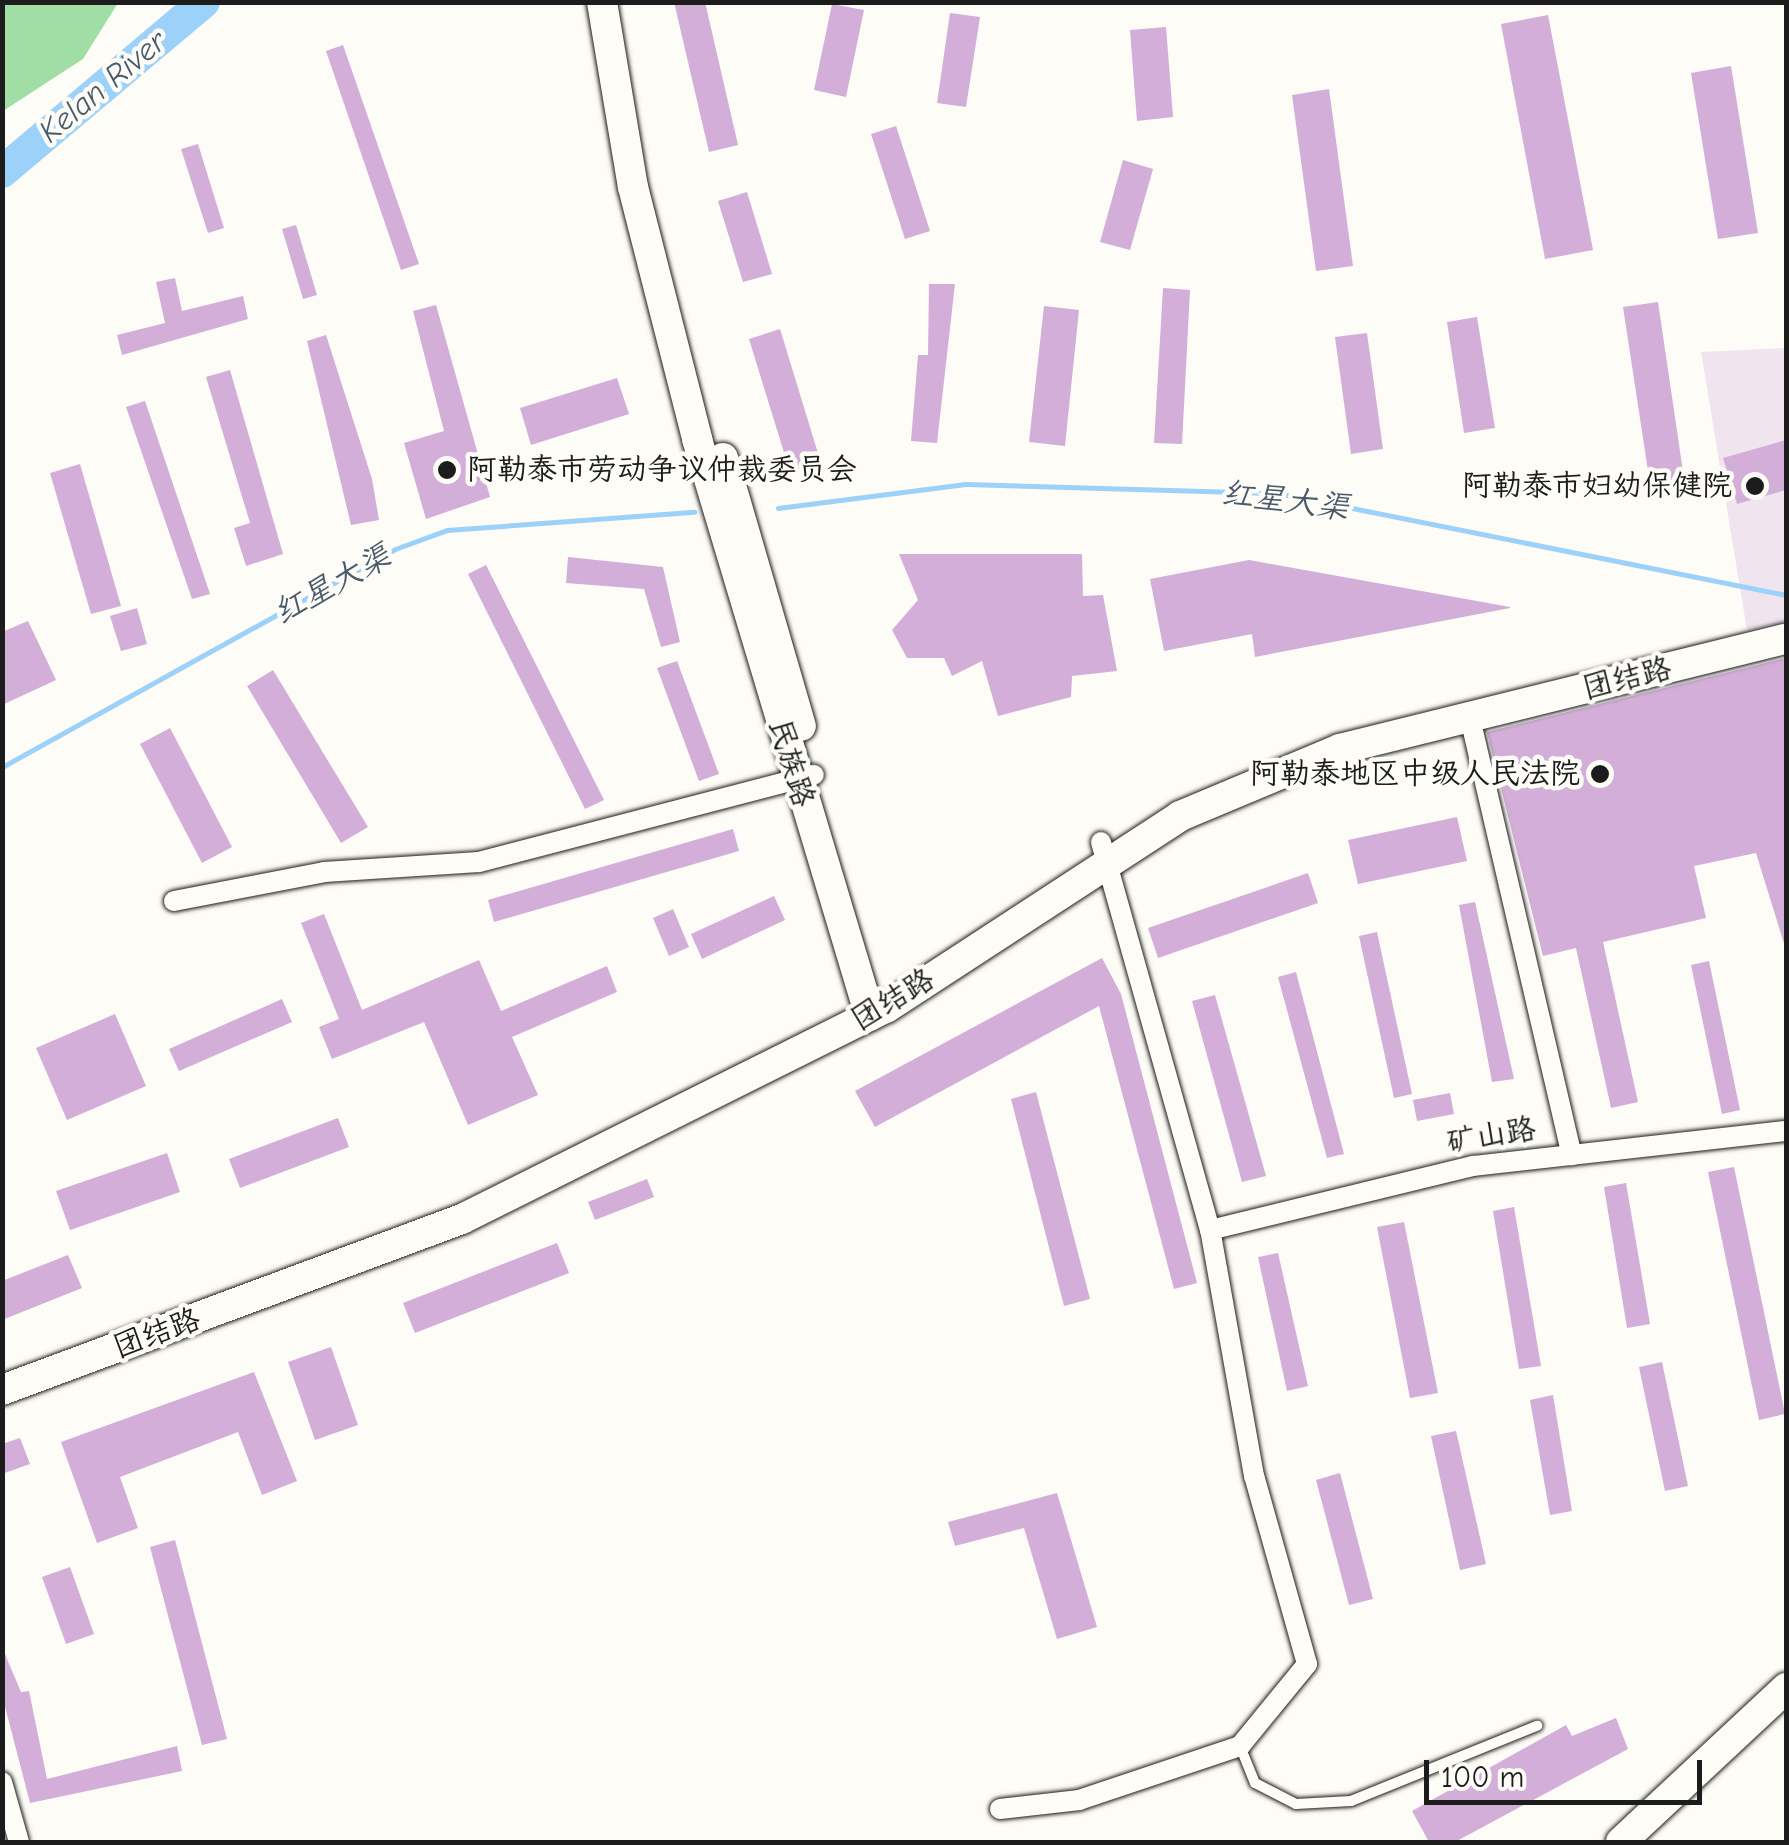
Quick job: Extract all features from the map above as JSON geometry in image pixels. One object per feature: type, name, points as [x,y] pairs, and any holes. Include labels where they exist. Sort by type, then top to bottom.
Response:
[{"type":"main road","name":"民族路","points":[[602,2],[633,186],[805,777],[878,1001]]},
{"type":"main road","name":"民族路","points":[[619,2],[646,162],[724,494]]},
{"type":"main road","name":"团结路","points":[[2,1390],[462,1219],[878,1001],[1103,852],[1172,800],[1334,732],[1786,620]]},
{"type":"main road","name":"团结路","points":[[1103,852],[1340,750],[1786,639]]},
{"type":"main road","name":"团结路","points":[[2,1370],[455,1202],[878,1001]]},
{"type":"main road","points":[[1621,1842],[1786,1688]]},
{"type":"main road","points":[[1644,1842],[1786,1710]]},
{"type":"street","points":[[1470,718],[1572,1155]]},
{"type":"street","points":[[174,901],[324,872],[479,862],[805,777]]},
{"type":"street","points":[[1000,1809],[1079,1800],[1240,1746],[1307,1664],[1254,1476],[1210,1230],[1103,852]]},
{"type":"street","name":"矿山路","points":[[1210,1230],[1473,1166],[1786,1131]]},
{"type":"street","points":[[2,1782],[19,1842]]},
{"type":"lane","points":[[1240,1746],[1255,1783],[1296,1804],[1351,1801],[1538,1726]]},
{"type":"shaded area","name":"阿勒泰市妇幼保健院","points":[[1786,348],[1786,621],[1747,630],[1701,352]]},
{"type":"green space","points":[[3,2],[118,3],[83,59],[3,111]]},
{"type":"building","points":[[674,2],[705,2],[738,145],[709,152]]},
{"type":"building","points":[[832,4],[864,10],[846,97],[814,90]]},
{"type":"building","points":[[950,13],[980,17],[966,107],[937,103]]},
{"type":"building","points":[[1548,15],[1593,250],[1545,259],[1501,24]]},
{"type":"building","points":[[1166,27],[1173,117],[1137,121],[1130,30]]},
{"type":"building","points":[[343,45],[419,264],[401,270],[326,51]]},
{"type":"building","points":[[1731,66],[1758,233],[1718,239],[1691,73]]},
{"type":"building","points":[[1329,89],[1353,266],[1316,271],[1292,95]]},
{"type":"building","points":[[896,126],[930,231],[905,239],[871,134]]},
{"type":"building","points":[[198,144],[224,228],[208,233],[181,149]]},
{"type":"building","points":[[1123,160],[1153,169],[1130,250],[1100,242]]},
{"type":"building","points":[[747,192],[772,274],[743,282],[718,201]]},
{"type":"building","points":[[296,225],[317,295],[303,299],[282,229]]},
{"type":"building","points":[[175,278],[182,311],[243,296],[248,319],[122,355],[117,335],[165,323],[156,282]]},
{"type":"building","points":[[929,284],[955,284],[937,443],[911,441],[918,355],[928,355]]},
{"type":"building","points":[[1163,288],[1190,290],[1182,444],[1154,443]]},
{"type":"building","points":[[1658,302],[1686,492],[1652,497],[1623,307]]},
{"type":"building","name":"阿勒泰市劳动争议仲裁委员会","points":[[436,305],[490,497],[426,519],[404,443],[444,431],[413,311]]},
{"type":"building","points":[[1044,306],[1079,310],[1065,446],[1029,442]]},
{"type":"building","points":[[1477,317],[1495,428],[1464,433],[1447,322]]},
{"type":"building","points":[[780,329],[821,463],[790,472],[749,339]]},
{"type":"building","points":[[1367,333],[1383,449],[1351,454],[1335,337]]},
{"type":"building","points":[[326,335],[372,479],[379,520],[351,525],[307,341]]},
{"type":"building","points":[[230,370],[283,554],[246,566],[234,528],[250,523],[206,377]]},
{"type":"building","points":[[617,378],[629,414],[531,445],[520,408]]},
{"type":"building","points":[[145,401],[210,594],[192,599],[126,407]]},
{"type":"building","points":[[1786,440],[1786,490],[1737,504],[1723,458]]},
{"type":"building","points":[[80,464],[121,606],[91,614],[50,473]]},
{"type":"building","points":[[899,554],[1082,554],[1083,596],[1103,595],[1117,671],[1072,676],[1071,697],[998,716],[982,661],[952,676],[944,658],[907,658],[892,630],[918,600]]},
{"type":"building","points":[[568,557],[663,567],[680,642],[661,647],[644,589],[566,583]]},
{"type":"building","points":[[1249,560],[1510,608],[1255,657],[1252,634],[1164,651],[1150,579]]},
{"type":"building","points":[[486,565],[604,800],[585,809],[468,574]]},
{"type":"building","points":[[137,608],[147,644],[121,651],[110,616]]},
{"type":"building","points":[[28,621],[56,680],[2,705],[2,632]]},
{"type":"building","points":[[1786,658],[1786,950],[1756,853],[1694,866],[1706,918],[1603,942],[1638,1102],[1611,1108],[1576,948],[1543,956],[1487,732]]},
{"type":"building","points":[[677,661],[719,774],[699,781],[657,668]]},
{"type":"building","points":[[273,670],[368,827],[341,843],[247,686]]},
{"type":"building","points":[[170,728],[232,847],[202,863],[140,744]]},
{"type":"building","points":[[1457,817],[1467,861],[1358,884],[1348,840]]},
{"type":"building","points":[[733,829],[739,851],[494,922],[488,900]]},
{"type":"building","points":[[1308,873],[1318,903],[1158,958],[1148,928]]},
{"type":"building","points":[[774,896],[785,920],[702,959],[691,934]]},
{"type":"building","points":[[1475,902],[1514,1079],[1492,1082],[1459,905]]},
{"type":"building","points":[[673,909],[689,947],[669,956],[653,918]]},
{"type":"building","points":[[324,914],[362,1010],[479,960],[501,1011],[607,966],[617,992],[512,1037],[538,1095],[468,1125],[424,1022],[332,1059],[319,1027],[339,1019],[301,923]]},
{"type":"building","points":[[1377,932],[1412,1094],[1394,1098],[1359,936]]},
{"type":"building","points":[[1102,958],[1121,994],[1197,1283],[1174,1289],[1099,1006],[875,1127],[855,1091]]},
{"type":"building","points":[[1709,961],[1740,1110],[1722,1114],[1691,965]]},
{"type":"building","points":[[1296,972],[1344,1154],[1327,1158],[1278,977]]},
{"type":"building","points":[[1215,995],[1266,1176],[1242,1182],[1192,1001]]},
{"type":"building","points":[[282,999],[292,1022],[179,1071],[169,1049]]},
{"type":"building","points":[[115,1014],[146,1086],[67,1120],[36,1048]]},
{"type":"building","points":[[1036,1092],[1090,1299],[1064,1306],[1011,1099]]},
{"type":"building","points":[[1450,1093],[1454,1114],[1417,1121],[1413,1100]]},
{"type":"building","points":[[338,1118],[349,1147],[240,1188],[229,1159]]},
{"type":"building","points":[[167,1153],[180,1192],[70,1230],[56,1191]]},
{"type":"building","points":[[1734,1167],[1785,1414],[1759,1420],[1708,1172]]},
{"type":"building","points":[[647,1179],[654,1197],[595,1220],[588,1202]]},
{"type":"building","points":[[1626,1183],[1650,1324],[1627,1328],[1604,1187]]},
{"type":"building","points":[[1514,1207],[1541,1366],[1519,1369],[1493,1211]]},
{"type":"building","points":[[1404,1222],[1438,1393],[1410,1398],[1377,1227]]},
{"type":"building","points":[[557,1243],[569,1273],[415,1333],[403,1303]]},
{"type":"building","points":[[1278,1253],[1308,1386],[1287,1391],[1258,1257]]},
{"type":"building","points":[[68,1255],[82,1288],[2,1320],[2,1281]]},
{"type":"building","points":[[331,1347],[358,1425],[315,1440],[288,1362]]},
{"type":"building","points":[[1662,1362],[1688,1486],[1665,1491],[1639,1367]]},
{"type":"building","points":[[254,1372],[297,1481],[262,1495],[238,1432],[120,1477],[138,1528],[97,1543],[61,1442]]},
{"type":"building","points":[[1553,1395],[1572,1511],[1550,1515],[1530,1400]]},
{"type":"building","points":[[1456,1431],[1486,1564],[1460,1570],[1431,1436]]},
{"type":"building","points":[[20,1438],[30,1464],[2,1474],[2,1444]]},
{"type":"building","points":[[1340,1473],[1373,1599],[1349,1605],[1316,1480]]},
{"type":"building","points":[[1057,1493],[1097,1627],[1057,1639],[1024,1528],[955,1546],[948,1522]]},
{"type":"building","points":[[175,1540],[227,1739],[202,1745],[150,1547]]},
{"type":"building","points":[[70,1567],[94,1634],[66,1644],[42,1577]]},
{"type":"building","points":[[2,1647],[21,1692],[29,1691],[47,1779],[177,1746],[182,1771],[30,1803],[2,1695]]},
{"type":"building","points":[[1616,1718],[1628,1749],[1455,1842],[1429,1842],[1412,1811],[1566,1725],[1572,1736]]},
{"type":"waterway","name":"Kelan River","points":[[2,172],[204,2]]},
{"type":"waterway","name":"红星大渠","points":[[778,508],[965,484],[1277,493],[1786,595]]},
{"type":"waterway","name":"红星大渠","points":[[2,767],[395,549],[447,530],[694,512]]},
{"type":"place","name":"阿勒泰市劳动争议仲裁委员会","points":[[447,470]]},
{"type":"place","name":"阿勒泰市妇幼保健院","points":[[1755,486]]},
{"type":"place","name":"阿勒泰地区中级人民法院","points":[[1600,774]]}]
